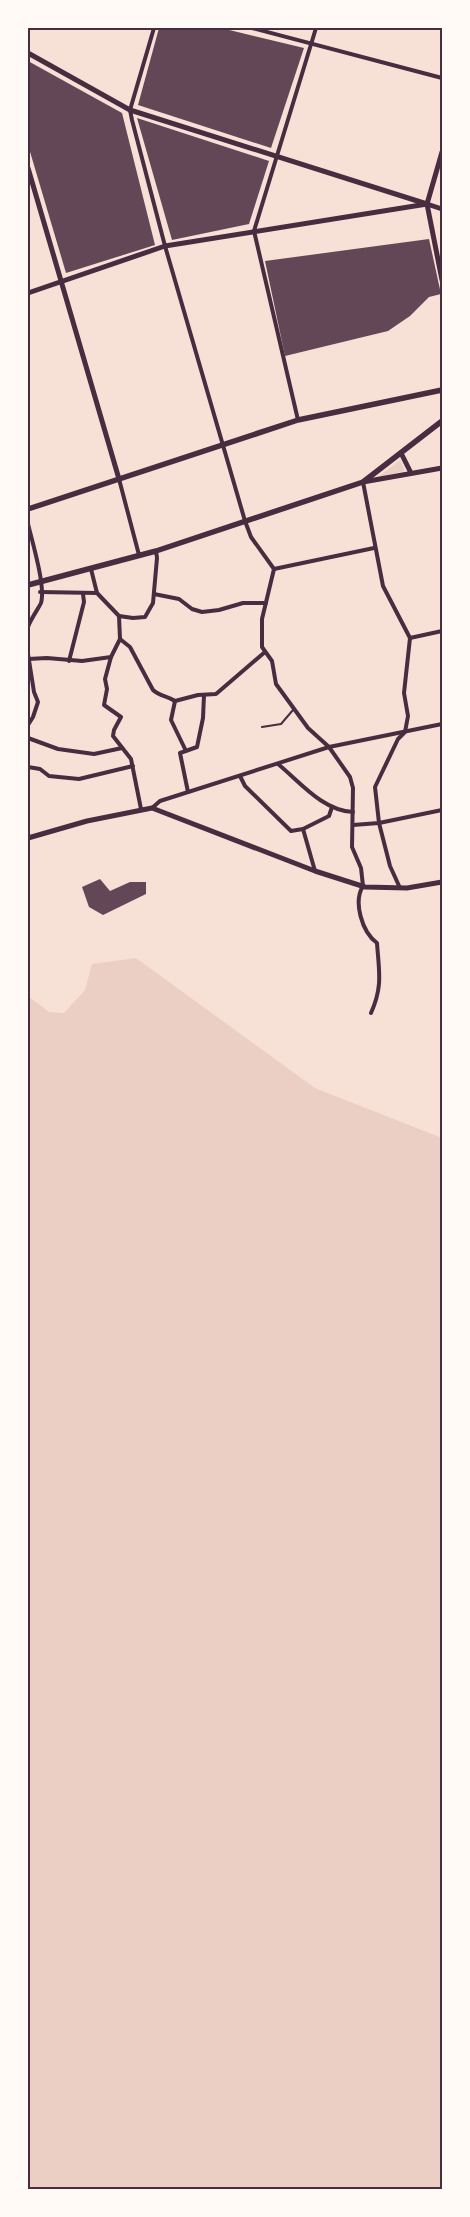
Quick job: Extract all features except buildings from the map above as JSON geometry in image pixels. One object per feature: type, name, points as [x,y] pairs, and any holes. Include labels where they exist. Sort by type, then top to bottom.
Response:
[{"type":"main road","points":[[28,509],[298,420],[442,390]]},
{"type":"main road","points":[[28,585],[156,551],[363,482],[442,421]]},
{"type":"street","points":[[154,28],[130,110],[165,246],[245,520],[251,537],[274,569],[260,634],[262,647],[272,661],[276,684],[295,707],[308,728],[329,747],[350,777],[353,788],[352,847],[361,868],[363,886],[360,892],[359,910],[370,938],[377,943],[380,984],[378,996],[371,1013]]},
{"type":"street","points":[[252,28],[442,78]]},
{"type":"street","points":[[298,420],[254,231],[316,28]]},
{"type":"street","points":[[28,53],[130,110],[442,209]]},
{"type":"street","points":[[442,152],[427,204],[442,280]]},
{"type":"street","points":[[28,168],[119,478],[139,555]]},
{"type":"street","points":[[28,294],[165,246],[427,204]]},
{"type":"street","points":[[401,453],[411,474]]},
{"type":"street","points":[[400,888],[390,866],[379,823],[374,787],[398,739],[405,732],[408,716],[404,693],[410,638],[383,586],[374,548],[363,482],[442,470]]},
{"type":"street","points":[[28,524],[41,580],[41,602],[33,614],[28,627]]},
{"type":"street","points":[[274,569],[374,548]]},
{"type":"street","points":[[91,569],[97,593],[119,616],[145,617],[153,604],[156,551]]},
{"type":"street","points":[[40,592],[97,593]]},
{"type":"street","points":[[69,661],[84,602],[83,594]]},
{"type":"street","points":[[154,594],[179,600],[192,609],[202,612],[219,610],[243,603],[266,603]]},
{"type":"street","points":[[119,616],[120,638],[111,657],[105,679],[108,689],[104,705],[121,717],[112,736],[131,759],[141,809]]},
{"type":"street","points":[[410,638],[442,631]]},
{"type":"street","points":[[120,638],[130,647],[152,690],[158,695],[167,696],[175,701],[204,694],[216,694],[265,652]]},
{"type":"street","points":[[28,725],[38,702],[34,692],[28,657],[69,661],[111,657]]},
{"type":"street","points":[[28,687],[34,692]]},
{"type":"street","points":[[188,792],[180,753],[197,747],[203,718],[204,694]]},
{"type":"street","points":[[175,701],[171,720],[186,751]]},
{"type":"street","points":[[152,808],[160,801],[329,747],[442,724]]},
{"type":"street","points":[[28,738],[58,748],[94,754],[122,748]]},
{"type":"street","points":[[278,764],[332,807],[353,812]]},
{"type":"street","points":[[28,767],[40,769],[50,776],[79,779],[133,766]]},
{"type":"street","points":[[240,776],[245,786],[291,831],[303,829],[329,816],[332,807]]},
{"type":"street","points":[[28,838],[87,821],[152,808],[315,870],[363,886],[400,888],[442,882]]},
{"type":"street","points":[[353,826],[379,823],[442,810]]},
{"type":"street","points":[[303,829],[315,870]]},
{"type":"lane","points":[[262,727],[281,724],[295,707]]},
{"type":"shaded area","points":[[400,460],[405,471],[378,477]]},
{"type":"shaded area","points":[[136,958],[315,1088],[442,1138],[442,2189],[28,2189],[28,996],[49,1012],[64,1013],[85,990],[92,964]]}]
